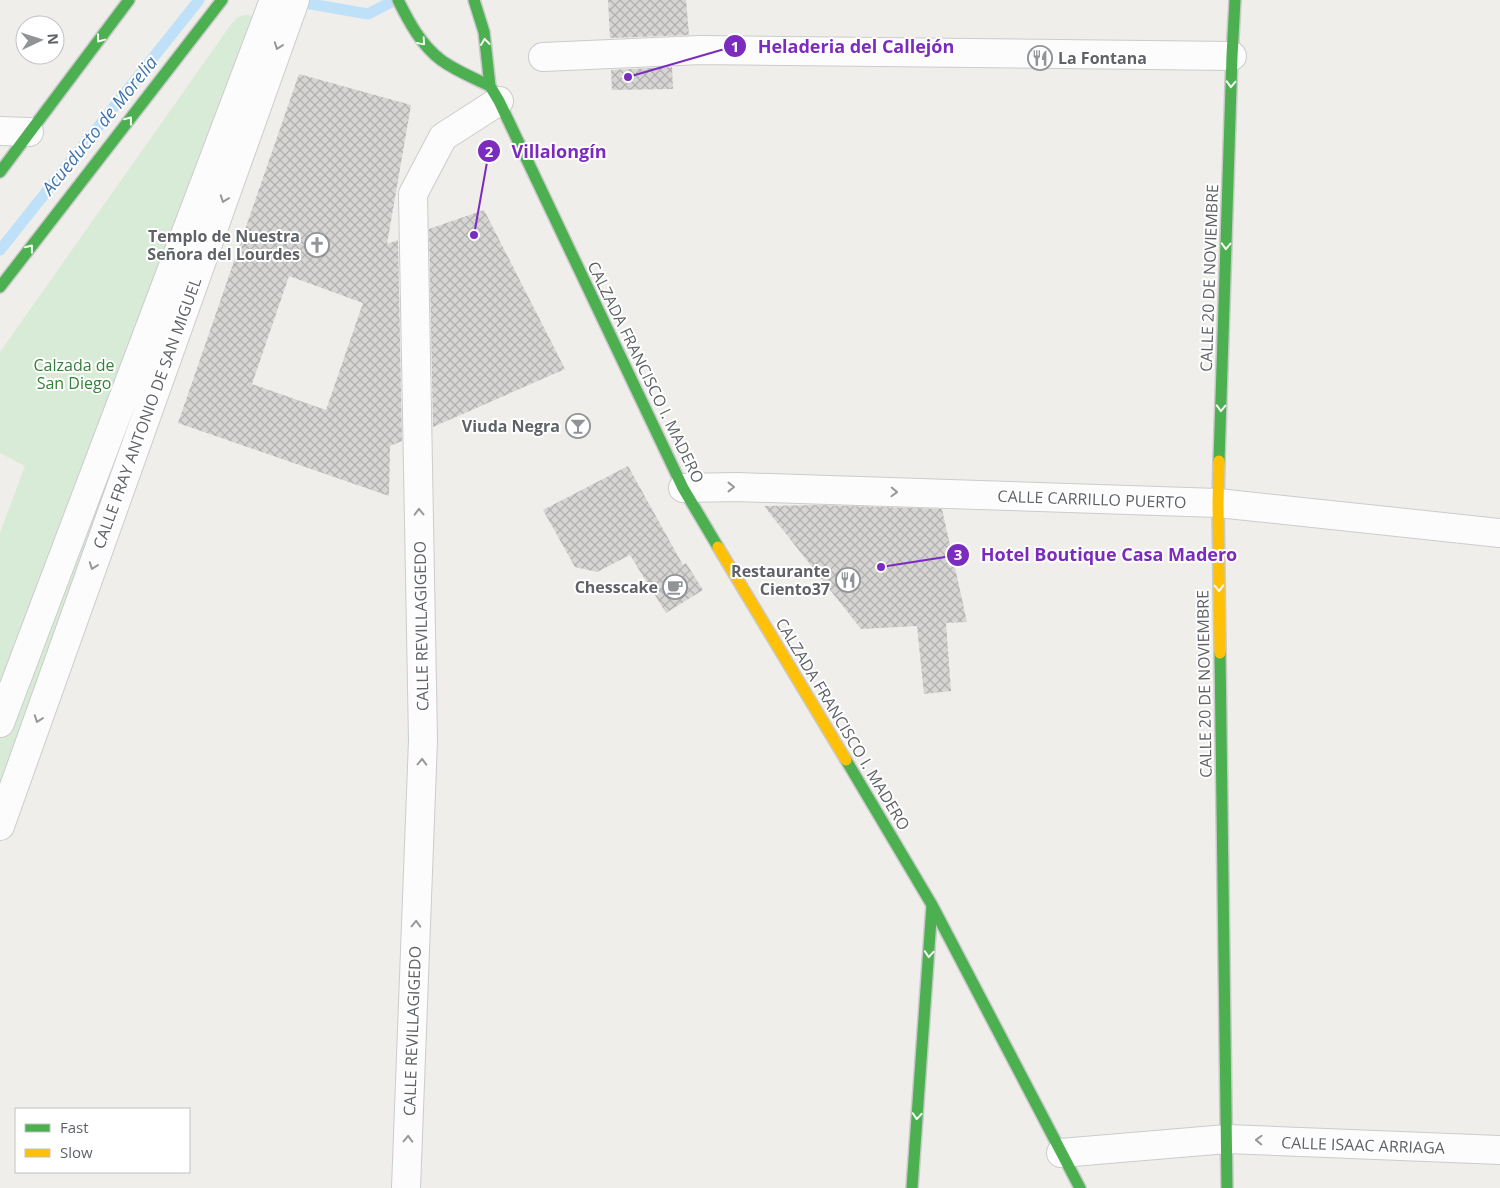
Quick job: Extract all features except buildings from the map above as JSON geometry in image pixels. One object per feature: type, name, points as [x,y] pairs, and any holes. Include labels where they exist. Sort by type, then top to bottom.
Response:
[{"type":"main road","points":[[0,172],[129,0]]},
{"type":"main road","points":[[0,287],[222,0]]},
{"type":"main road","points":[[398,0],[414,31],[424,44],[441,60],[494,94]]},
{"type":"main road","name":"CALZADA FRANCISCO I. MADERO","points":[[474,0],[484,32],[494,94],[683,488],[932,905],[1080,1188]]},
{"type":"main road","name":"CALLE 20 DE NOVIEMBRE","points":[[1227,1188],[1218,503],[1235,0]]},
{"type":"main road","points":[[912,1188],[932,905]]},
{"type":"street","points":[[0,723],[274,0]]},
{"type":"street","name":"CALLE FRAY ANTONIO DE SAN MIGUEL","points":[[0,826],[295,0]]},
{"type":"street","points":[[543,57],[701,50],[1232,56]]},
{"type":"street","name":"CALLE REVILLAGIGEDO","points":[[406,1188],[423,740],[413,194],[444,137],[494,94]]},
{"type":"street","points":[[0,131],[29,132]]},
{"type":"street","name":"CALLE CARRILLO PUERTO","points":[[683,488],[747,488],[1218,503],[1500,533]]},
{"type":"street","name":"CALLE ISAAC ARRIAGA","points":[[1062,1153],[1227,1139],[1500,1150]]},
{"type":"green space","name":"Calzada de San Diego","points":[[245,15],[255,16],[270,28],[0,797],[0,533],[25,466],[0,453],[0,352],[232,23],[238,17]]},
{"type":"waterway","name":"Acueducto de Morelia","points":[[0,250],[199,0]]},
{"type":"waterway","name":"Acueducto de Morelia","points":[[294,1],[368,14],[395,0]]},
{"type":"traffic: fast","points":[[0,172],[129,0]]},
{"type":"traffic: fast","points":[[0,287],[222,0]]},
{"type":"traffic: fast","points":[[398,0],[416,33],[434,54],[453,68],[490,86]]},
{"type":"traffic: fast","points":[[474,0],[484,32],[490,86],[499,101],[683,488],[718,547]]},
{"type":"traffic: fast","points":[[1219,461],[1235,0]]},
{"type":"traffic: fast","points":[[1220,653],[1227,1188]]},
{"type":"traffic: fast","points":[[846,760],[932,905],[1080,1188]]},
{"type":"traffic: fast","points":[[912,1188],[932,905]]},
{"type":"traffic: slow","points":[[1219,461],[1220,653]]},
{"type":"traffic: slow","points":[[718,547],[846,760]]},
{"type":"place","name":"La Fontana","points":[[1040,58]]},
{"type":"place","name":"Heladeria del Callejón","points":[[628,77]]},
{"type":"place","name":"Villalongín","points":[[474,235]]},
{"type":"place","name":"Templo de Nuestra Señora del Lourdes","points":[[317,245]]},
{"type":"place","name":"Viuda Negra","points":[[578,426]]},
{"type":"place","name":"Hotel Boutique Casa Madero","points":[[881,567]]},
{"type":"place","name":"Restaurante Ciento37","points":[[848,580]]},
{"type":"place","name":"Chesscake","points":[[675,587]]}]
